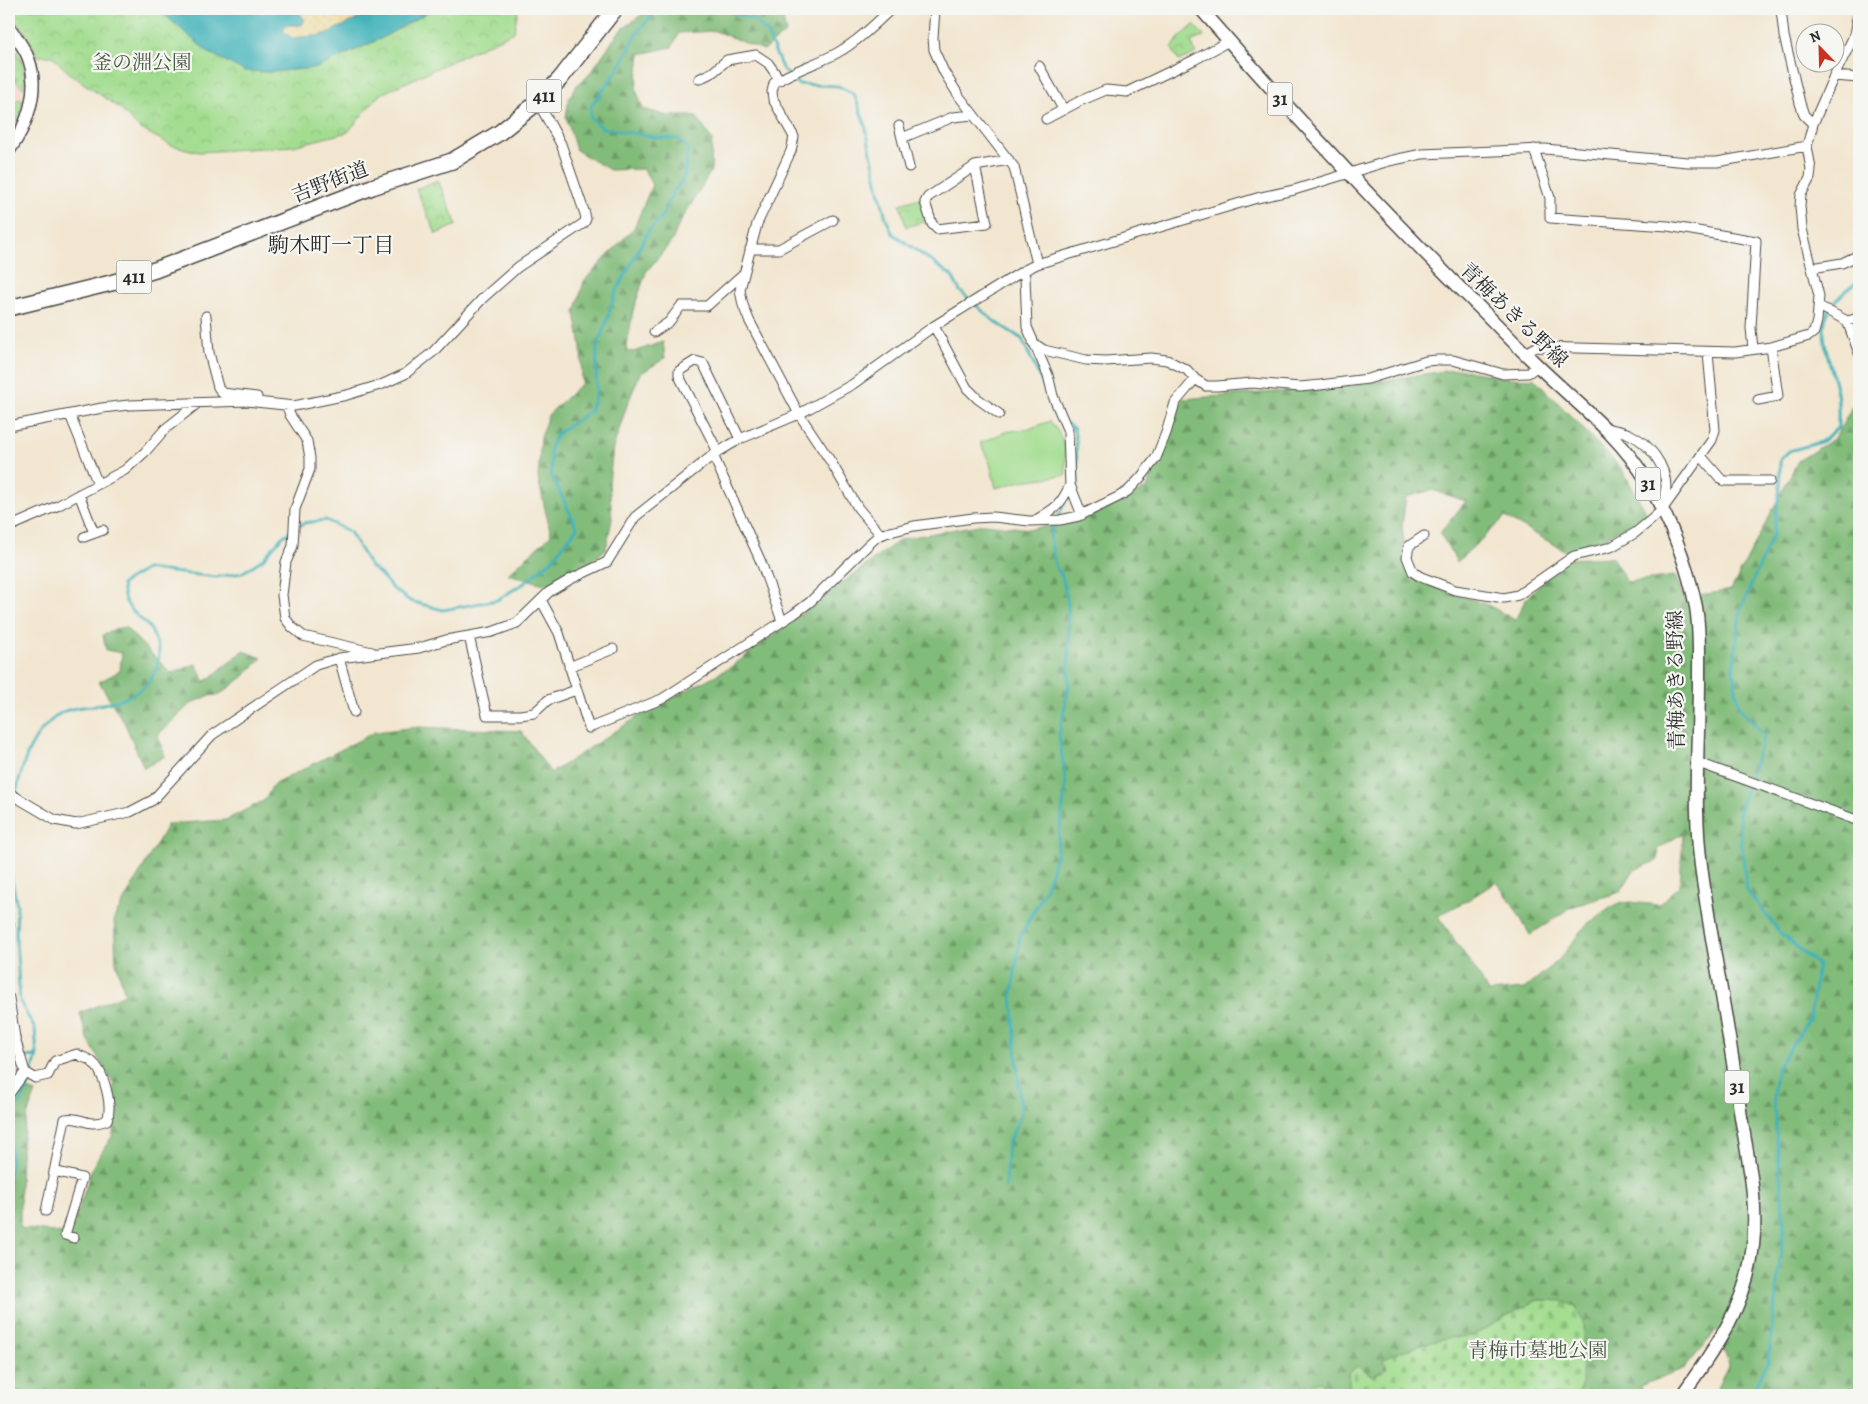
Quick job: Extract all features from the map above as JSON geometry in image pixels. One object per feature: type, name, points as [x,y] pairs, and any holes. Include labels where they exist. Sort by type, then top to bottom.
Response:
[{"type":"highway","name":"吉野街道","points":[[9,308],[108,284],[155,270],[372,187],[432,168],[458,157],[489,140],[538,102],[560,79],[615,9]]},
{"type":"main road","name":"青梅あきる野線","points":[[1201,9],[1368,195],[1538,366],[1605,428],[1628,454],[1646,479],[1662,510],[1688,573],[1697,613],[1699,658],[1696,762],[1698,831],[1702,877],[1749,1170],[1754,1225],[1750,1264],[1738,1306],[1721,1341],[1682,1395]]},
{"type":"street","points":[[880,535],[858,508],[831,462],[799,414],[777,375],[743,305],[740,290],[757,224],[791,152],[794,137],[773,99],[774,83],[837,53],[858,39],[891,9]]},
{"type":"street","points":[[935,9],[934,50],[944,72],[972,115],[1014,166],[1037,264]]},
{"type":"street","points":[[1781,9],[1784,36],[1800,103],[1804,115],[1813,124]]},
{"type":"street","points":[[1525,353],[1536,347],[1708,353],[1735,352],[1771,347],[1809,336],[1814,332],[1821,307],[1800,214],[1801,195],[1810,178],[1811,169],[1807,146],[1813,124],[1855,34],[1857,24],[1856,9]]},
{"type":"street","points":[[9,27],[27,55],[31,66],[32,85],[27,120],[9,151]]},
{"type":"street","points":[[1046,119],[1063,109],[1106,90],[1127,92],[1229,41]]},
{"type":"street","points":[[700,79],[713,72],[727,60],[756,56],[768,63],[784,77]]},
{"type":"street","points":[[1040,66],[1063,109]]},
{"type":"street","points":[[1834,76],[1859,78]]},
{"type":"street","points":[[9,426],[129,405],[247,401],[287,406],[363,391],[405,374],[433,352],[470,310],[500,282],[544,248],[586,220],[561,144],[538,102]]},
{"type":"street","points":[[902,138],[953,117],[972,115]]},
{"type":"street","points":[[899,126],[908,166]]},
{"type":"street","points":[[9,793],[55,820],[76,824],[130,812],[153,800],[212,735],[316,665],[339,658],[419,648],[446,640],[492,632],[517,623],[549,592],[571,579],[608,562],[635,517],[716,454],[740,439],[799,414],[853,384],[934,326],[1037,264],[1258,198],[1294,190],[1333,177],[1422,154],[1534,149],[1688,162],[1717,162],[1807,146]]},
{"type":"street","points":[[1534,149],[1550,198],[1550,218],[1668,226],[1756,241],[1751,318],[1753,349]]},
{"type":"street","points":[[975,166],[987,222],[937,229],[932,224],[925,202],[928,197],[975,166],[1009,160]]},
{"type":"street","points":[[750,249],[779,249],[833,220]]},
{"type":"street","points":[[1812,268],[1842,263],[1859,255]]},
{"type":"street","points":[[1023,271],[1025,277],[1027,327],[1048,375],[1067,430],[1071,486],[1082,515]]},
{"type":"street","points":[[654,332],[669,322],[681,306],[708,306],[744,273]]},
{"type":"street","points":[[1821,307],[1847,321],[1859,318]]},
{"type":"street","points":[[206,316],[209,353],[218,387],[222,393],[267,399],[272,405]]},
{"type":"street","points":[[1847,321],[1859,353]]},
{"type":"street","points":[[934,326],[967,388],[978,399],[999,414]]},
{"type":"street","points":[[1033,343],[1044,350],[1086,360],[1106,361],[1151,358],[1167,360],[1187,370],[1195,379],[1206,386],[1264,383],[1300,387],[1368,378],[1426,361],[1453,360],[1503,374],[1528,373],[1538,366]]},
{"type":"street","points":[[1758,400],[1778,396],[1771,347]]},
{"type":"street","points":[[1424,536],[1409,546],[1407,557],[1413,572],[1421,578],[1455,590],[1504,598],[1518,595],[1574,556],[1611,547],[1636,533],[1662,510],[1712,440],[1714,430],[1708,353]]},
{"type":"street","points":[[740,439],[703,363],[695,361],[679,371],[679,376],[716,454],[761,562],[782,621]]},
{"type":"street","points":[[541,600],[558,634],[589,728],[662,699],[794,614],[810,602],[880,535],[914,526],[972,518],[994,517],[1034,521],[1060,520],[1082,515],[1118,497],[1128,491],[1142,476],[1160,450],[1175,403],[1195,379]]},
{"type":"street","points":[[9,527],[125,470],[145,452],[165,429],[198,403]]},
{"type":"street","points":[[287,406],[290,415],[307,441],[310,469],[295,509],[293,546],[286,562],[282,596],[285,618],[303,636],[379,653]]},
{"type":"street","points":[[70,415],[98,484]]},
{"type":"street","points":[[1605,428],[1628,434],[1644,443],[1656,457],[1666,487],[1662,510]]},
{"type":"street","points":[[1701,456],[1720,478],[1725,481],[1770,481]]},
{"type":"street","points":[[1034,521],[1063,501],[1071,486]]},
{"type":"street","points":[[79,494],[99,531],[84,537]]},
{"type":"street","points":[[469,636],[486,715],[520,716],[534,714],[548,700],[576,690]]},
{"type":"street","points":[[569,667],[613,649]]},
{"type":"street","points":[[339,658],[354,712]]},
{"type":"street","points":[[1696,762],[1859,821]]},
{"type":"street","points":[[9,998],[12,1038],[26,1073],[35,1078],[48,1075],[55,1061],[76,1054],[92,1062],[102,1078],[108,1095],[109,1115],[107,1120],[92,1125],[72,1118],[65,1119],[46,1211]]},
{"type":"street","points":[[9,1094],[26,1073]]},
{"type":"street","points":[[54,1171],[82,1178],[65,1235],[74,1238]]},
{"type":"shaded area","points":[[9,40],[21,59],[25,82],[22,109],[9,111]]},
{"type":"green space","name":"釜の淵公園","points":[[9,9],[158,9],[208,52],[244,70],[267,72],[316,68],[382,38],[433,9],[518,9],[514,32],[379,95],[348,132],[293,146],[199,152],[171,145],[139,128],[118,107],[69,73],[52,56],[37,56],[32,44],[18,23],[9,14]]},
{"type":"green space","points":[[649,9],[779,9],[786,32],[764,50],[715,31],[679,33],[672,47],[640,54],[636,89],[643,109],[668,116],[696,116],[712,140],[711,171],[678,226],[672,241],[646,272],[633,311],[626,351],[633,352],[663,342],[665,358],[640,374],[627,405],[613,448],[609,482],[612,519],[606,549],[593,560],[548,585],[508,574],[551,535],[538,478],[541,436],[548,415],[582,383],[581,346],[575,313],[584,281],[634,228],[652,185],[644,169],[610,170],[576,150],[566,117],[569,98],[578,84],[588,76],[619,32]]},
{"type":"green space","points":[[1194,25],[1204,36],[1191,42],[1196,53],[1179,61],[1172,49],[1178,39]]},
{"type":"green space","points":[[13,51],[17,52],[23,65],[25,79],[23,88],[13,76],[10,61]]},
{"type":"green space","points":[[20,99],[23,101],[19,119],[9,137],[9,110]]},
{"type":"green space","points":[[438,180],[457,225],[436,234],[416,189]]},
{"type":"green space","points":[[920,198],[927,221],[906,227],[900,204]]},
{"type":"green space","points":[[1458,369],[1507,378],[1535,379],[1622,469],[1647,514],[1573,555],[1505,517],[1457,562],[1440,533],[1466,501],[1432,490],[1406,497],[1402,525],[1407,571],[1431,586],[1488,605],[1515,620],[1526,599],[1563,559],[1612,557],[1627,582],[1675,576],[1684,598],[1731,590],[1798,461],[1835,438],[1857,398],[1859,398],[1859,1395],[1726,1395],[1717,1388],[1729,1365],[1717,1330],[1685,1368],[1640,1386],[1642,1395],[1576,1395],[1582,1386],[1562,1301],[1538,1300],[1472,1336],[1449,1338],[1394,1354],[1384,1368],[1376,1375],[1366,1376],[1348,1373],[1350,1389],[1344,1393],[1334,1395],[1323,1394],[1321,1381],[1271,1395],[9,1395],[9,1105],[22,1088],[36,1093],[25,1125],[22,1141],[20,1228],[70,1234],[94,1164],[113,1135],[114,1085],[87,1038],[80,1013],[125,994],[116,962],[114,918],[168,824],[226,820],[265,800],[273,785],[375,732],[418,727],[521,731],[551,773],[642,714],[731,667],[901,539],[984,524],[1031,529],[1083,520],[1147,488],[1182,399],[1341,387]],"holes":[[[1683,833],[1680,886],[1658,905],[1630,902],[1616,904],[1587,924],[1558,961],[1524,989],[1488,992],[1479,975],[1438,916],[1496,882],[1512,903],[1530,935],[1571,907],[1620,892],[1634,870],[1657,861],[1659,848]]]},
{"type":"green space","points":[[1050,421],[1060,434],[1064,446],[1066,475],[1021,481],[996,488],[990,463],[980,443],[1005,432],[1031,428]]},
{"type":"green space","points":[[125,627],[171,673],[196,664],[205,682],[243,651],[262,658],[243,677],[219,695],[208,696],[189,705],[158,735],[165,756],[144,768],[125,724],[99,682],[120,671],[122,653],[106,650],[103,635],[115,629]]},
{"type":"green space","name":"青梅市墓地公園","points":[[1538,1300],[1562,1301],[1575,1306],[1583,1322],[1582,1386],[1576,1395],[1334,1395],[1345,1394],[1350,1389],[1348,1373],[1358,1366],[1372,1376],[1385,1370],[1386,1366],[1383,1360],[1394,1354],[1433,1341],[1472,1336]]},
{"type":"green space","points":[[1321,1381],[1324,1395],[1271,1395]]},
{"type":"sand","points":[[284,9],[374,9],[358,19],[323,35],[292,38],[283,31],[286,25],[301,25],[298,11]]},
{"type":"water","points":[[158,9],[284,9],[298,11],[305,20],[302,25],[286,25],[283,31],[292,38],[323,35],[358,19],[374,9],[433,9],[382,38],[316,68],[267,72],[244,71],[208,52]]},
{"type":"waterway","points":[[9,818],[30,748],[46,725],[66,710],[104,704],[138,692],[153,676],[157,665],[158,648],[149,627],[128,606],[122,584],[146,569],[216,577],[242,573],[263,559],[282,537],[304,523],[326,520],[350,532],[370,566],[392,588],[410,601],[443,610],[497,600],[526,582],[552,560],[577,528],[552,476],[550,447],[558,433],[590,411],[596,394],[597,347],[615,294],[649,230],[661,218],[674,191],[684,178],[688,149],[679,139],[654,137],[603,128],[590,118],[591,106],[617,71],[639,31],[657,9]]},
{"type":"waterway","points":[[722,9],[755,20],[767,33],[782,68],[798,84],[838,86],[854,94],[865,124],[879,191],[892,233],[952,276],[960,291],[994,321],[1022,339],[1048,395],[1052,409],[1058,414]]},
{"type":"waterway","points":[[1751,1395],[1768,1363],[1784,1224],[1773,1095],[1777,1068],[1810,1018],[1818,965],[1782,935],[1746,889],[1739,813],[1764,735],[1739,707],[1733,671],[1740,611],[1773,534],[1780,487],[1780,460],[1789,451],[1821,442],[1838,428],[1837,393],[1825,345],[1824,331],[1831,307],[1842,294],[1859,281]]},
{"type":"waterway","points":[[1068,424],[1074,429],[1076,441],[1078,484],[1073,491]]},
{"type":"waterway","points":[[1005,1188],[1008,1143],[1021,1115],[1012,994],[1020,937],[1046,888],[1056,856],[1066,785],[1059,735],[1069,685],[1068,604],[1062,576],[1055,566],[1050,536],[1064,504]]},
{"type":"waterway","points":[[9,866],[17,905],[16,939],[20,1002],[35,1029],[37,1055],[27,1092],[9,1118],[11,1155],[9,1178]]},
{"type":"waterway","points":[[9,1061],[37,1055]]},
{"type":"district","name":"駒木町一丁目","points":[[331,245]]}]
